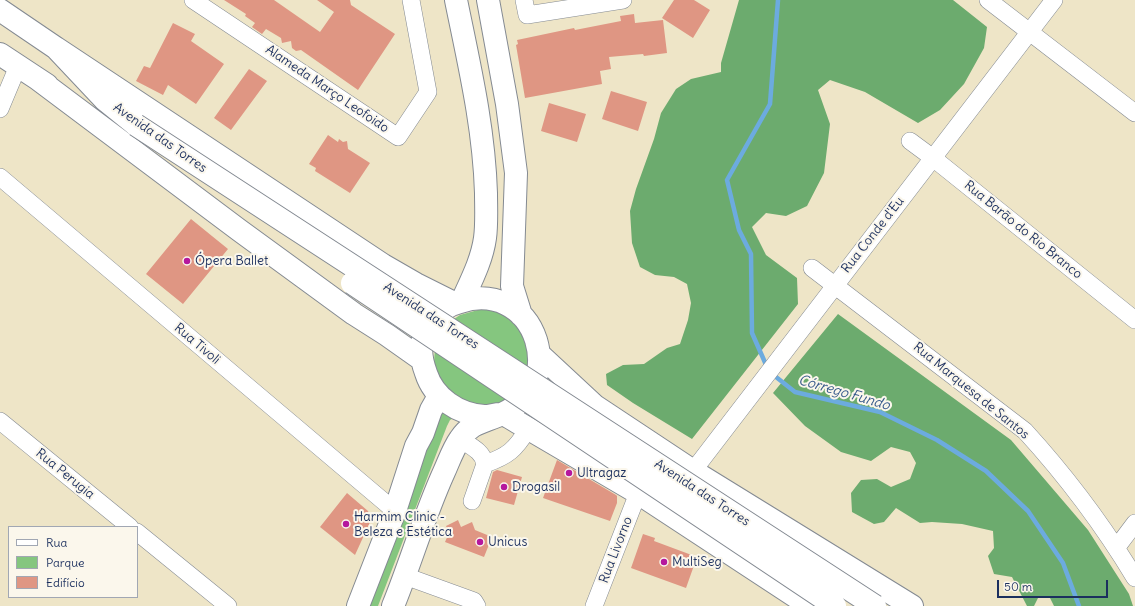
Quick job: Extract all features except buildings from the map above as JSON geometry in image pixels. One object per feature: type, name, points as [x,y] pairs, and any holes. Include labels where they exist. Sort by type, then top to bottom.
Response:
[{"type":"main road","points":[[456,0],[478,112],[485,165],[486,207],[485,238],[477,266],[458,302]]},
{"type":"main road","points":[[488,0],[507,104],[516,173],[512,286],[521,315]]},
{"type":"main road","name":"Avenida das Torres","points":[[0,10],[56,48],[133,130],[835,606]]},
{"type":"main road","points":[[56,48],[383,265],[416,284],[458,302]]},
{"type":"main road","name":"Avenida das Torres","points":[[0,54],[26,71],[133,130],[875,606]]},
{"type":"main road","points":[[26,71],[424,367]]},
{"type":"main road","points":[[393,606],[435,492],[460,439],[467,430],[475,424],[502,414],[515,407],[526,396],[534,384],[538,370],[537,347],[532,329],[521,315],[504,303],[490,298],[476,298],[458,302],[439,312],[428,325],[422,342],[424,367],[439,396],[455,408],[470,414],[486,416],[502,414],[638,493],[810,606]]},
{"type":"main road","points":[[537,347],[595,406],[693,471],[912,606]]},
{"type":"main road","points":[[358,606],[395,511],[416,446],[431,410],[439,396]]},
{"type":"street","name":"Alameda Março Leofoido","points":[[193,0],[398,137],[428,92],[411,0]]},
{"type":"street","points":[[525,7],[623,0]]},
{"type":"street","points":[[988,0],[1135,113]]},
{"type":"street","name":"Rua Conde d'Eu","points":[[693,471],[834,285],[1054,0]]},
{"type":"street","points":[[0,109],[26,71]]},
{"type":"street","name":"Rua Barão do Rio Branco","points":[[910,141],[1135,320]]},
{"type":"street","name":"Rua Tivoli","points":[[0,177],[395,511]]},
{"type":"street","name":"Rua Marquesa de Santos","points":[[812,268],[1024,431],[1052,461],[1117,548],[1135,578]]},
{"type":"street","name":"Rua Perugia","points":[[0,421],[129,526]]},
{"type":"street","points":[[485,464],[502,458],[512,451],[528,429]]},
{"type":"street","points":[[460,439],[480,452],[484,458],[485,464],[472,501]]},
{"type":"street","name":"Rua Livorno","points":[[594,606],[638,493]]},
{"type":"street","points":[[1117,548],[1135,523]]},
{"type":"street","points":[[138,533],[228,606]]},
{"type":"street","points":[[405,576],[474,601],[477,606]]},
{"type":"green space","points":[[739,0],[953,0],[987,27],[984,48],[964,84],[940,110],[918,123],[865,92],[830,80],[818,90],[830,124],[824,173],[807,206],[786,216],[766,213],[752,227],[766,255],[797,278],[798,304],[692,439],[633,403],[607,385],[606,374],[623,365],[644,364],[667,348],[680,344],[688,320],[691,303],[687,284],[674,277],[655,275],[640,267],[632,243],[630,211],[661,113],[676,89],[691,79],[721,72],[721,63]]},
{"type":"green space","points":[[478,310],[497,311],[514,319],[533,358],[507,403],[476,408],[450,395],[437,376],[434,362],[435,348],[448,323],[460,315]]},
{"type":"green space","points":[[838,314],[1011,440],[1088,530],[1129,594],[1133,606],[1054,606],[1050,598],[1038,598],[1034,606],[1027,606],[1012,577],[994,574],[988,556],[994,548],[993,531],[962,524],[932,522],[920,523],[896,508],[884,522],[874,524],[852,512],[851,493],[861,480],[877,479],[891,487],[910,479],[916,463],[910,452],[891,447],[871,461],[841,452],[805,426],[773,393]]},
{"type":"green space","points":[[436,406],[455,417],[450,420],[447,426],[378,606],[364,606]]},
{"type":"waterway","name":"Córrego Fundo","points":[[767,367],[752,333],[751,254],[739,230],[727,180],[770,104],[778,0]]},
{"type":"waterway","name":"Córrego Fundo","points":[[771,373],[795,392],[880,412],[937,440],[986,471],[1028,511],[1063,563],[1079,606]]},
{"type":"place","name":"Ópera Ballet","points":[[187,261]]},
{"type":"place","name":"Ultragaz","points":[[569,473]]},
{"type":"place","name":"Drogasil","points":[[504,487]]},
{"type":"place","name":"Harmim Clinic - Beleza e Estética","points":[[346,524]]},
{"type":"place","name":"Unicus","points":[[480,542]]},
{"type":"place","name":"MultiSeg","points":[[664,562]]}]
